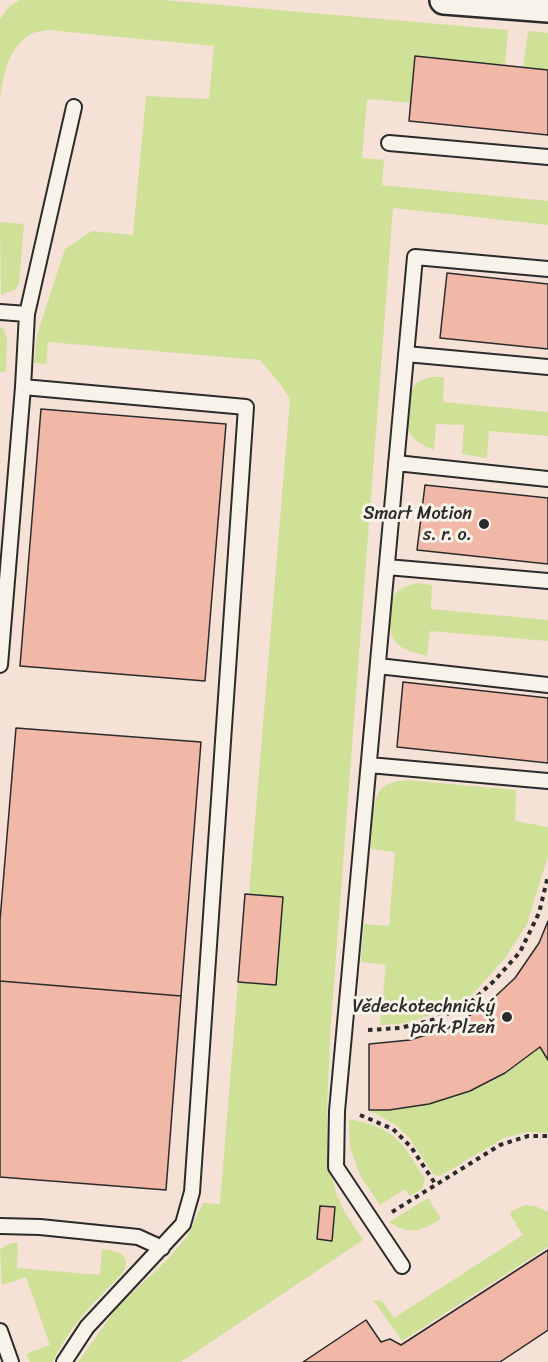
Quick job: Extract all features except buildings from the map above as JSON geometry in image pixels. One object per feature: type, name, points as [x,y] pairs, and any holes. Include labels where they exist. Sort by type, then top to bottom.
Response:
[{"type":"street","points":[[444,0],[548,8]]},
{"type":"lane","points":[[0,665],[27,314],[74,107]]},
{"type":"lane","points":[[389,143],[548,157]]},
{"type":"lane","points":[[402,1266],[336,1167],[338,1111],[415,257],[548,269]]},
{"type":"lane","points":[[0,312],[27,314]]},
{"type":"lane","points":[[406,354],[548,367]]},
{"type":"lane","points":[[23,387],[246,407],[192,1192],[183,1224],[87,1327],[64,1362]]},
{"type":"lane","points":[[396,463],[548,479]]},
{"type":"lane","points":[[387,567],[548,581]]},
{"type":"lane","points":[[378,666],[548,685]]},
{"type":"lane","points":[[369,765],[548,781]]},
{"type":"lane","points":[[0,1226],[40,1227],[138,1237],[162,1248]]},
{"type":"lane","points":[[0,1331],[11,1362]]},
{"type":"path","points":[[358,1031],[400,1028],[436,1019],[469,1004],[520,952],[539,913],[548,876]]},
{"type":"path","points":[[358,1114],[393,1129],[411,1148],[436,1185]]},
{"type":"path","points":[[374,1224],[500,1145],[528,1136],[548,1136]]},
{"type":"shaded area","points":[[0,0],[548,0],[548,1362],[0,1362]]},
{"type":"green space","points":[[20,0],[163,0],[508,30],[505,65],[416,57],[411,103],[367,99],[362,158],[384,160],[382,185],[548,201],[548,225],[393,208],[330,1035],[327,1122],[330,1166],[334,1186],[343,1209],[363,1240],[181,1362],[78,1362],[118,1306],[165,1262],[187,1237],[203,1203],[220,1204],[238,982],[276,985],[283,897],[249,894],[290,399],[260,360],[48,342],[46,364],[34,363],[37,335],[65,249],[92,231],[133,235],[146,96],[209,99],[214,46],[48,30],[36,32],[22,41],[11,56],[2,83],[0,102],[0,19],[10,6]]},
{"type":"green space","points":[[528,31],[548,33],[548,70],[523,67]]},
{"type":"green space","points":[[0,222],[24,224],[19,283],[16,289],[1,295]]},
{"type":"green space","points":[[0,327],[3,328],[7,338],[6,372],[0,372]]},
{"type":"green space","points":[[431,377],[444,377],[443,402],[548,412],[548,436],[489,431],[487,458],[462,454],[464,425],[436,424],[434,450],[424,445],[410,434],[406,423],[406,410],[414,386]]},
{"type":"green space","points":[[418,583],[432,585],[431,609],[548,620],[548,641],[430,631],[427,656],[406,650],[395,641],[392,635],[389,621],[390,606],[398,591]]},
{"type":"green space","points":[[407,780],[516,790],[515,821],[548,827],[548,856],[527,924],[505,958],[473,994],[442,1011],[405,1023],[380,1025],[386,965],[361,962],[364,924],[389,926],[395,852],[371,849],[372,819],[380,791],[392,783]]},
{"type":"green space","points":[[540,1047],[548,1060],[548,1133],[528,1132],[504,1138],[440,1176],[434,1175],[410,1139],[396,1125],[369,1110],[422,1105],[474,1090],[506,1073]]},
{"type":"green space","points":[[349,1119],[377,1127],[396,1138],[425,1179],[422,1189],[410,1196],[405,1189],[380,1205],[361,1177],[350,1147]]},
{"type":"green space","points":[[428,1198],[441,1219],[415,1230],[403,1229],[389,1222]]},
{"type":"green space","points":[[525,1205],[535,1206],[548,1212],[548,1247],[402,1341],[373,1300],[382,1301],[394,1318],[523,1235],[510,1212]]},
{"type":"green space","points":[[11,1243],[18,1243],[17,1268],[100,1275],[102,1249],[118,1252],[125,1257],[126,1266],[123,1273],[84,1314],[59,1349],[53,1362],[30,1362],[26,1354],[50,1345],[26,1277],[2,1285],[0,1250]]},
{"type":"place","name":"Smart Motion s. r. o.","points":[[484,524]]},
{"type":"place","name":"Vědeckotechnický park Plzeň","points":[[507,1017]]}]
